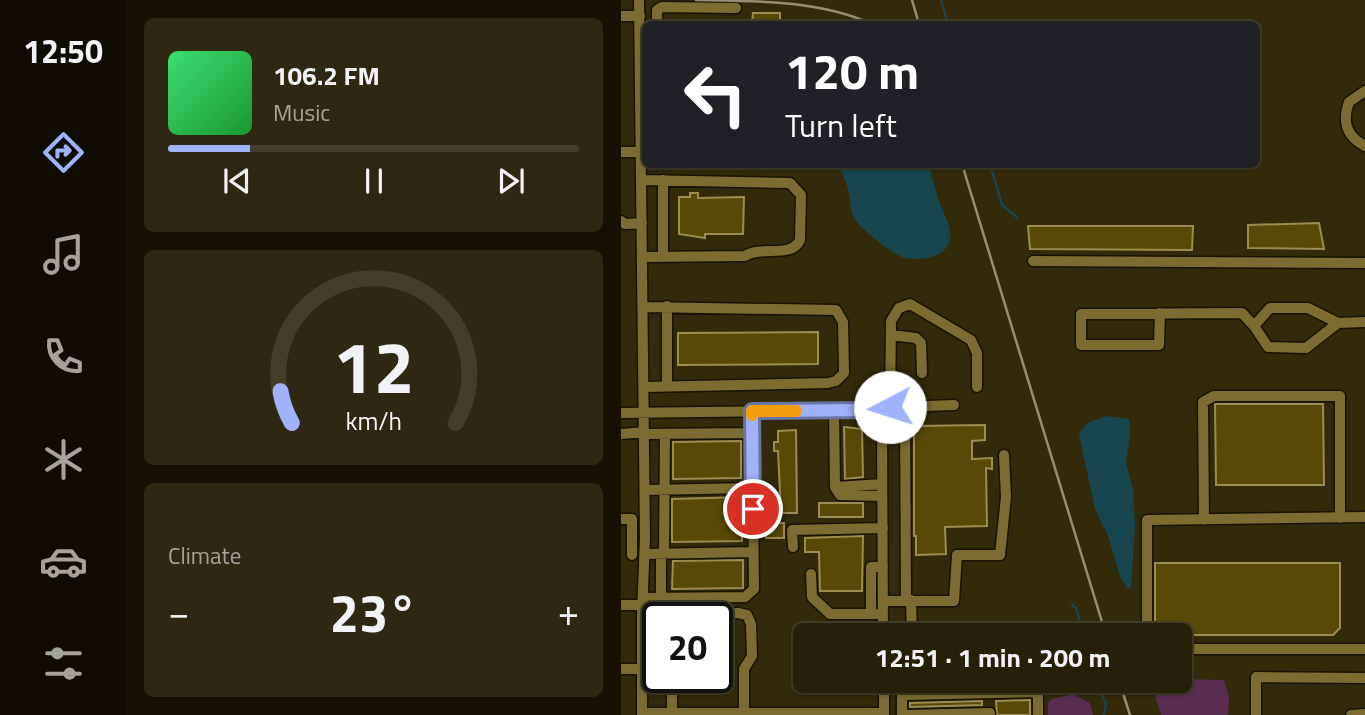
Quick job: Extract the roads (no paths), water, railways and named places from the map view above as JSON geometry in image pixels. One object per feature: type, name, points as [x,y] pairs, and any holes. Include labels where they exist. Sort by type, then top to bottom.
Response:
[{"type":"street","points":[[639,0],[642,25]]},
{"type":"street","points":[[657,21],[657,10],[662,7],[736,8]]},
{"type":"street","points":[[621,16],[640,16]]},
{"type":"street","points":[[1365,91],[1349,103],[1345,122],[1348,132],[1365,146]]},
{"type":"street","points":[[621,152],[642,152],[645,433],[643,602]]},
{"type":"street","points":[[642,180],[790,183],[801,195],[800,240],[797,246],[790,250],[761,250],[745,256],[643,257]]},
{"type":"street","points":[[662,180],[663,257]]},
{"type":"street","points":[[621,221],[625,224],[642,223]]},
{"type":"street","points":[[1033,261],[1365,262]]},
{"type":"street","points":[[890,407],[891,321],[899,308],[910,304],[971,340],[977,353],[977,387]]},
{"type":"street","points":[[667,306],[667,386]]},
{"type":"street","points":[[643,307],[836,310],[843,323],[844,373],[836,382],[828,383],[644,387]]},
{"type":"street","points":[[1254,326],[1270,308],[1308,308],[1338,323],[1365,322]]},
{"type":"street","points":[[1160,313],[1159,345],[1081,345],[1081,314],[1160,313],[1242,313],[1268,347],[1306,348],[1338,323]]},
{"type":"street","points":[[891,335],[916,338],[921,343],[922,373]]},
{"type":"street","points":[[1204,520],[1203,402],[1214,396],[1340,396],[1340,517]]},
{"type":"street","points":[[621,413],[834,410],[866,410],[878,413],[890,407],[954,405]]},
{"type":"street","points":[[905,407],[911,623]]},
{"type":"street","points":[[834,410],[835,487],[882,490]]},
{"type":"street","points":[[652,602],[661,598],[745,597],[754,589],[752,411]]},
{"type":"street","points":[[877,614],[883,601],[882,427],[878,413]]},
{"type":"street","points":[[621,434],[752,433]]},
{"type":"street","points":[[661,598],[665,434]]},
{"type":"street","points":[[883,601],[954,601],[957,555],[1000,555],[1006,497],[1004,455]]},
{"type":"street","points":[[645,490],[752,488]]},
{"type":"street","points":[[1147,623],[1147,520],[1365,517]]},
{"type":"street","points":[[621,519],[632,519],[632,555]]},
{"type":"street","points":[[793,547],[793,530],[883,528]]},
{"type":"street","points":[[632,538],[645,538]]},
{"type":"street","points":[[645,554],[753,552]]},
{"type":"street","points":[[880,623],[871,567],[883,567]]},
{"type":"street","points":[[811,574],[812,597],[830,614],[877,614]]},
{"type":"street","points":[[621,604],[642,606]]},
{"type":"street","points":[[733,613],[747,615],[751,624],[752,656],[744,669],[744,712]]},
{"type":"street","points":[[1192,649],[1365,649]]},
{"type":"street","points":[[621,669],[642,669]]},
{"type":"street","points":[[1256,715],[1256,677],[1365,678]]},
{"type":"street","points":[[990,694],[990,714],[904,715],[902,695],[1038,692],[1038,715]]},
{"type":"street","points":[[642,693],[642,714],[884,714],[884,693]]},
{"type":"street","points":[[672,693],[672,712]]},
{"type":"street","points":[[1351,715],[1365,714]]},
{"type":"water","points":[[840,168],[930,168],[949,227],[949,243],[939,254],[932,257],[916,259],[898,255],[859,225],[851,209]]},
{"type":"water","points":[[1107,416],[1129,419],[1126,463],[1133,489],[1135,527],[1131,587],[1128,589],[1121,579],[1108,536],[1095,509],[1079,434],[1087,423]]},
{"type":"waterway","points":[[941,0],[947,21]]},
{"type":"waterway","points":[[991,168],[1002,205],[1018,218]]},
{"type":"waterway","points":[[1072,605],[1076,608],[1080,623]]},
{"type":"waterway","points":[[1101,693],[1106,704],[1104,715]]},
{"type":"railway","points":[[696,0],[786,3],[830,10],[864,21]]},
{"type":"railway","points":[[912,0],[918,21]]},
{"type":"railway","points":[[963,168],[1102,623]]},
{"type":"railway","points":[[1123,693],[1130,715]]}]
